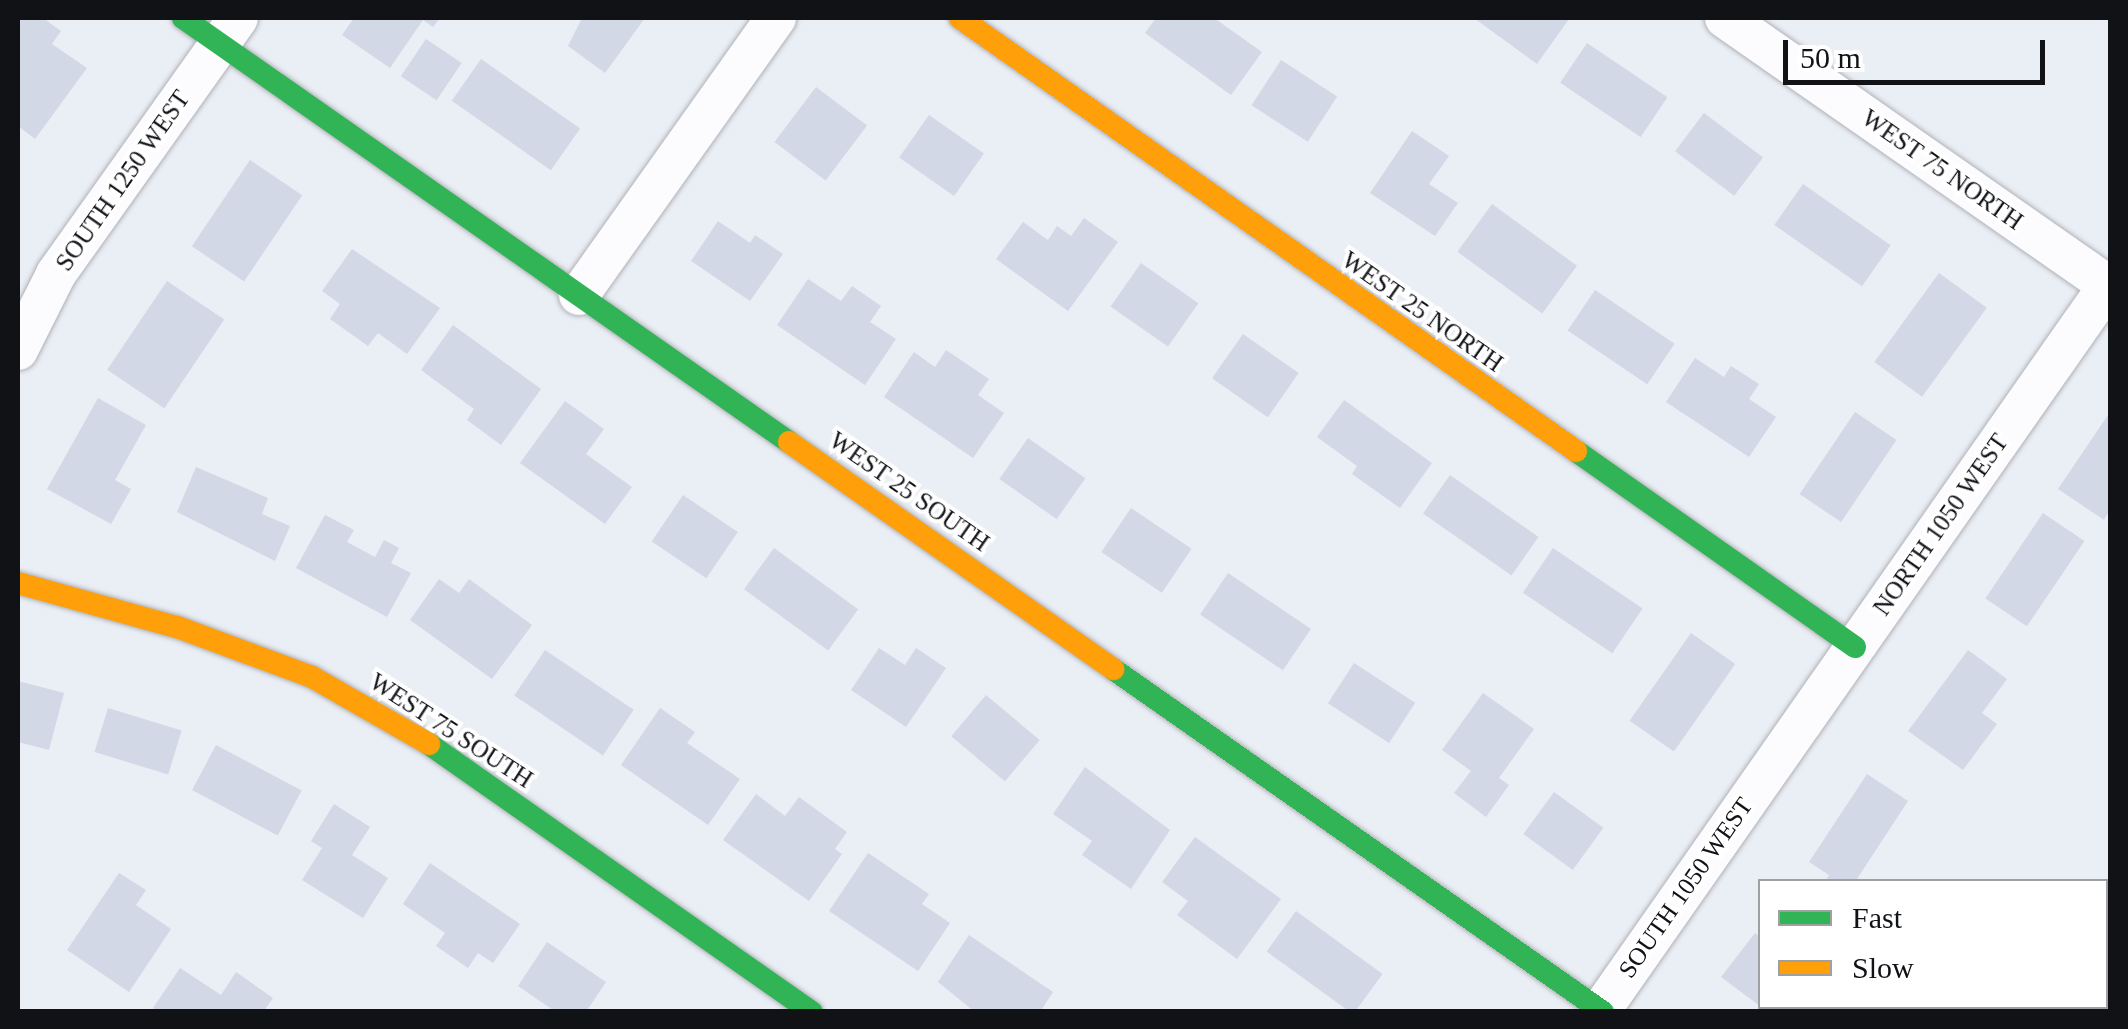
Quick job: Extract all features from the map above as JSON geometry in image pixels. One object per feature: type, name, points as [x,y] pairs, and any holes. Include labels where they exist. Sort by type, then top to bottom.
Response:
[{"type":"street","name":"WEST 25 SOUTH","points":[[183,18],[229,30],[579,295],[1601,1011]]},
{"type":"street","points":[[579,295],[776,18]]},
{"type":"street","name":"WEST 25 NORTH","points":[[960,18],[1855,646]]},
{"type":"street","name":"WEST 75 NORTH","points":[[1725,18],[2109,286]]},
{"type":"street","name":"SOUTH 1250 WEST","points":[[18,350],[56,274],[229,30]]},
{"type":"street","name":"NORTH 1050 WEST","points":[[1773,764],[2109,286]]},
{"type":"street","name":"WEST 75 SOUTH","points":[[18,584],[177,628],[312,677],[426,741],[812,1012]]},
{"type":"street","name":"SOUTH 1050 WEST","points":[[1601,1011],[1773,764]]},
{"type":"building","points":[[18,18],[43,18],[61,31],[52,44],[87,68],[35,139],[18,126]]},
{"type":"building","points":[[354,18],[440,18],[433,27],[423,20],[390,68],[342,35]]},
{"type":"building","points":[[582,18],[645,18],[605,73],[568,46]]},
{"type":"building","points":[[1156,18],[1214,18],[1262,52],[1231,95],[1145,33]]},
{"type":"building","points":[[1474,18],[1567,18],[1569,19],[1537,64]]},
{"type":"building","points":[[426,39],[462,63],[436,100],[401,76]]},
{"type":"building","points":[[1587,43],[1667,97],[1641,137],[1560,83]]},
{"type":"building","points":[[481,59],[580,128],[551,170],[452,101]]},
{"type":"building","points":[[1281,60],[1337,96],[1308,142],[1252,105]]},
{"type":"building","points":[[816,87],[867,126],[826,181],[774,142]]},
{"type":"building","points":[[1704,113],[1763,158],[1734,196],[1675,151]]},
{"type":"building","points":[[929,115],[984,153],[954,196],[899,158]]},
{"type":"building","points":[[1412,131],[1449,156],[1429,184],[1458,203],[1435,236],[1370,193]]},
{"type":"building","points":[[250,160],[302,195],[244,281],[192,246]]},
{"type":"building","points":[[1803,184],[1891,245],[1862,286],[1774,225]]},
{"type":"building","points":[[1492,204],[1577,266],[1542,313],[1457,252]]},
{"type":"building","points":[[1084,218],[1118,242],[1068,311],[996,259],[1023,222],[1048,240],[1057,226],[1071,236]]},
{"type":"building","points":[[718,221],[750,243],[755,235],[783,254],[750,301],[691,261]]},
{"type":"building","points":[[352,249],[440,308],[407,354],[378,333],[368,346],[330,319],[340,304],[322,291]]},
{"type":"building","points":[[1141,263],[1198,303],[1168,347],[1111,306]]},
{"type":"building","points":[[1939,273],[1987,308],[1922,397],[1874,362]]},
{"type":"building","points":[[808,279],[841,301],[852,286],[881,306],[870,322],[896,339],[865,385],[777,325]]},
{"type":"building","points":[[167,281],[224,320],[164,408],[107,370]]},
{"type":"building","points":[[1595,290],[1675,344],[1647,384],[1568,331]]},
{"type":"building","points":[[453,325],[541,389],[501,445],[467,420],[474,409],[421,370]]},
{"type":"building","points":[[1243,334],[1299,373],[1268,417],[1212,378]]},
{"type":"building","points":[[946,350],[989,379],[978,395],[1004,413],[973,458],[884,397],[914,352],[935,367]]},
{"type":"building","points":[[1695,358],[1724,377],[1731,366],[1759,384],[1749,399],[1776,417],[1749,457],[1666,402]]},
{"type":"building","points":[[98,398],[146,425],[115,480],[131,489],[111,524],[47,489]]},
{"type":"building","points":[[1344,400],[1432,463],[1400,508],[1352,474],[1357,466],[1317,437]]},
{"type":"building","points":[[565,401],[604,429],[586,454],[632,487],[605,524],[520,463]]},
{"type":"building","points":[[1855,412],[1896,440],[1841,522],[1800,494]]},
{"type":"building","points":[[2110,412],[2110,510],[2104,520],[2058,489]]},
{"type":"building","points":[[1028,438],[1085,478],[1057,519],[999,479]]},
{"type":"building","points":[[196,467],[268,498],[262,514],[290,526],[275,561],[177,512]]},
{"type":"building","points":[[1450,475],[1538,537],[1512,575],[1423,514]]},
{"type":"building","points":[[683,495],[738,532],[706,578],[652,541]]},
{"type":"building","points":[[1131,508],[1192,549],[1162,593],[1101,552]]},
{"type":"building","points":[[2043,513],[2084,541],[2027,626],[1985,598]]},
{"type":"building","points":[[325,515],[354,530],[347,542],[375,557],[384,540],[399,548],[391,563],[411,573],[387,617],[296,568]]},
{"type":"building","points":[[774,548],[858,609],[828,650],[744,589]]},
{"type":"building","points":[[1553,548],[1643,608],[1612,653],[1523,593]]},
{"type":"building","points":[[1228,573],[1311,629],[1283,670],[1200,614]]},
{"type":"building","points":[[439,579],[459,593],[469,579],[532,625],[492,679],[410,620]]},
{"type":"building","points":[[1691,633],[1735,664],[1674,752],[1630,721]]},
{"type":"building","points":[[879,648],[905,665],[916,648],[946,668],[906,727],[851,690]]},
{"type":"building","points":[[545,650],[634,710],[603,755],[514,696]]},
{"type":"building","points":[[1968,650],[2007,679],[1982,713],[1997,724],[1963,770],[1908,731]]},
{"type":"building","points":[[1354,663],[1415,703],[1389,743],[1328,703]]},
{"type":"building","points":[[18,681],[64,693],[49,750],[18,742]]},
{"type":"building","points":[[1483,693],[1534,729],[1499,778],[1509,785],[1486,817],[1454,793],[1471,771],[1442,750]]},
{"type":"building","points":[[986,695],[1040,740],[1005,781],[951,736]]},
{"type":"building","points":[[108,708],[182,731],[168,775],[95,752]]},
{"type":"building","points":[[660,708],[695,732],[687,743],[740,779],[708,825],[621,765]]},
{"type":"building","points":[[216,745],[302,791],[278,836],[192,790]]},
{"type":"building","points":[[1085,767],[1170,830],[1131,889],[1082,855],[1092,841],[1053,814]]},
{"type":"building","points":[[1867,774],[1908,801],[1857,879],[1827,879],[1829,875],[1809,862]]},
{"type":"building","points":[[1554,792],[1603,828],[1573,870],[1523,834]]},
{"type":"building","points":[[756,794],[785,816],[799,797],[847,832],[835,849],[842,854],[809,901],[723,840]]},
{"type":"building","points":[[334,804],[370,827],[352,855],[388,878],[363,918],[302,880],[322,848],[311,841]]},
{"type":"building","points":[[1195,837],[1281,899],[1237,959],[1177,915],[1188,901],[1162,882]]},
{"type":"building","points":[[868,853],[929,894],[922,904],[950,923],[918,971],[829,911]]},
{"type":"building","points":[[430,863],[520,924],[493,963],[478,953],[468,968],[436,946],[445,933],[403,904]]},
{"type":"building","points":[[119,873],[146,890],[136,905],[171,929],[129,992],[67,950]]},
{"type":"building","points":[[1296,911],[1383,974],[1355,1012],[1350,1012],[1267,951]]},
{"type":"building","points":[[1755,933],[1758,935],[1758,1005],[1721,977]]},
{"type":"building","points":[[969,935],[1053,992],[1040,1012],[975,1012],[938,982]]},
{"type":"building","points":[[547,942],[606,982],[586,1012],[556,1012],[518,986]]},
{"type":"building","points":[[180,968],[221,995],[236,972],[273,998],[263,1012],[158,1012],[153,1008]]},
{"type":"traffic: fast","points":[[183,18],[789,442]]},
{"type":"traffic: fast","points":[[1576,451],[1855,647]]},
{"type":"traffic: fast","points":[[1113,669],[1603,1012]]},
{"type":"traffic: fast","points":[[429,744],[812,1012]]},
{"type":"traffic: slow","points":[[960,18],[1576,451]]},
{"type":"traffic: slow","points":[[789,442],[1113,669]]},
{"type":"traffic: slow","points":[[18,583],[177,627],[312,677],[429,744]]}]
